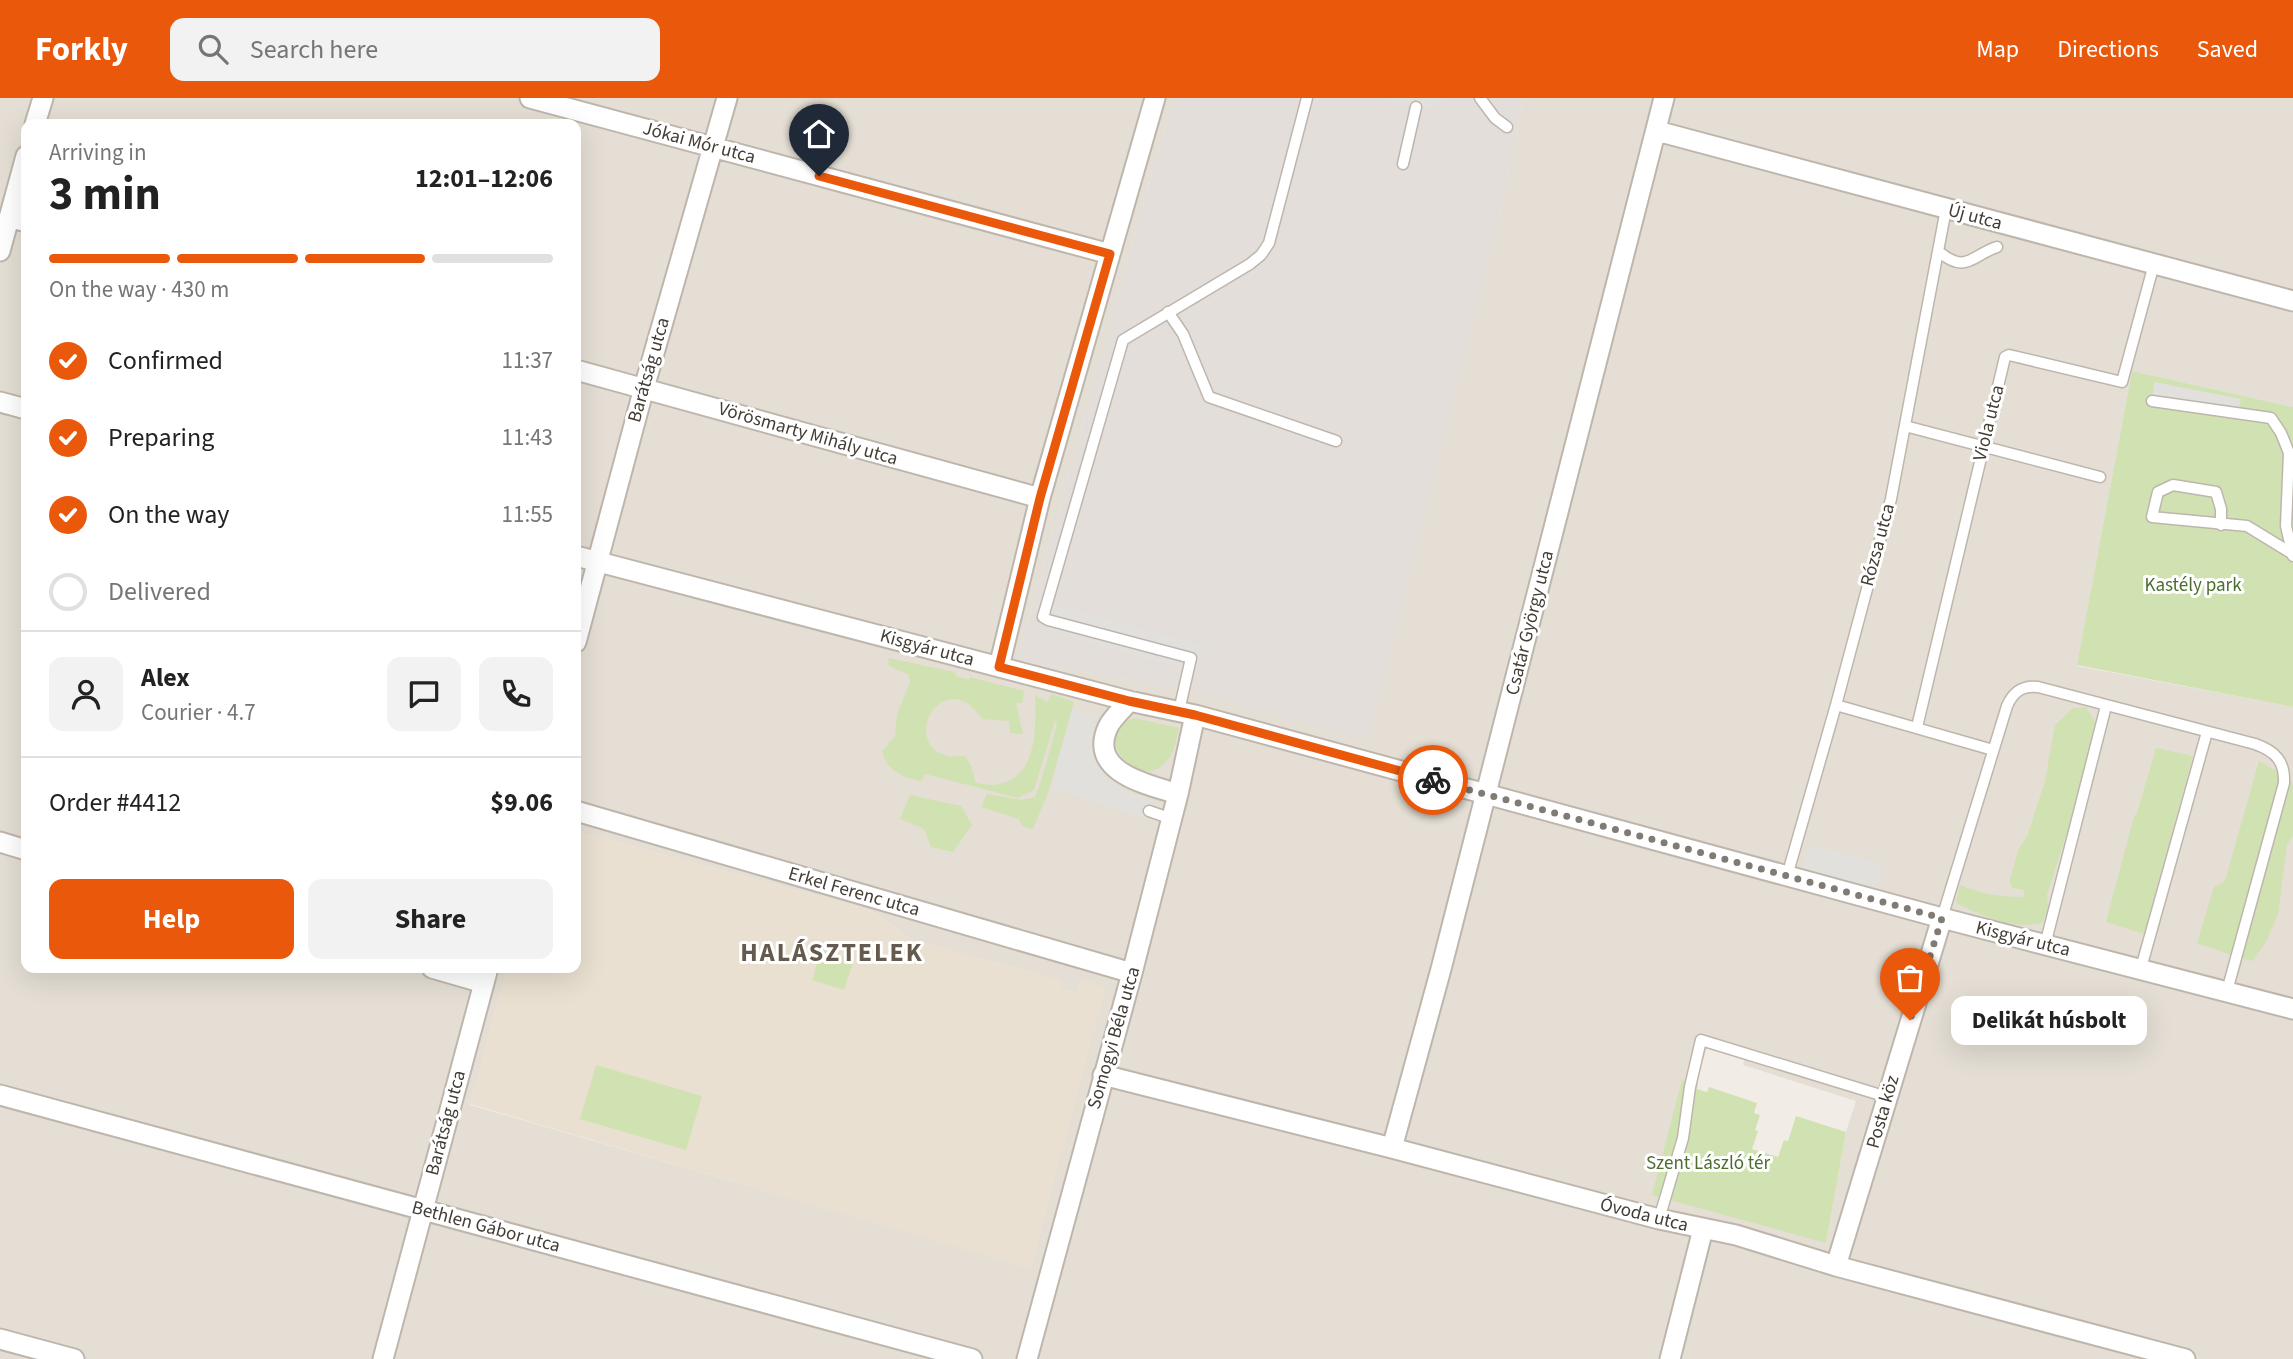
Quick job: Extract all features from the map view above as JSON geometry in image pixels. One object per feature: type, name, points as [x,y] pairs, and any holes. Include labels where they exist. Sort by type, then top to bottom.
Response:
[{"type":"street","points":[[37,119],[43,98]]},
{"type":"street","name":"Jókai Mór utca","points":[[530,98],[1110,254]]},
{"type":"street","name":"Barátság utca","points":[[581,622],[643,388],[727,98]]},
{"type":"street","points":[[999,667],[1040,498],[1155,98]]},
{"type":"street","name":"Csatár György utca","points":[[1392,1148],[1441,969],[1664,98]]},
{"type":"street","name":"Új utca","points":[[1657,131],[2293,301]]},
{"type":"street","points":[[0,251],[18,220],[21,196]]},
{"type":"street","name":"Vörösmarty Mihály utca","points":[[581,371],[1040,498]]},
{"type":"street","points":[[0,402],[21,408]]},
{"type":"street","name":"Kisgyár utca","points":[[581,557],[1129,701],[1187,713],[1942,918],[2293,1009]]},
{"type":"street","points":[[1129,701],[1108,727],[1105,740],[1107,755],[1122,774],[1178,794]]},
{"type":"street","name":"Somogyi Béla utca","points":[[1027,1359],[1172,819],[1178,794],[1187,713]]},
{"type":"street","name":"Erkel Ferenc utca","points":[[581,812],[1132,973]]},
{"type":"street","points":[[0,842],[21,848]]},
{"type":"street","name":"Posta köz","points":[[1836,1266],[1942,918]]},
{"type":"street","name":"Barátság utca","points":[[383,1359],[486,975]]},
{"type":"street","name":"Óvoda utca","points":[[1103,1075],[1659,1219],[1736,1235],[1836,1266],[2185,1359]]},
{"type":"street","name":"Bethlen Gábor utca","points":[[0,1095],[972,1359]]},
{"type":"street","points":[[1670,1359],[1703,1229]]},
{"type":"street","points":[[0,1339],[74,1359]]},
{"type":"lane","points":[[1187,713],[1191,658],[1043,617],[1121,344],[1126,337],[1250,264],[1266,249],[1307,98]]},
{"type":"lane","points":[[1480,98],[1495,118],[1507,127]]},
{"type":"lane","points":[[1404,164],[1416,107]]},
{"type":"lane","name":"Rózsa utca","points":[[1787,876],[1891,499],[1946,209]]},
{"type":"lane","points":[[1938,251],[1946,258],[1961,263],[1978,258],[1997,247]]},
{"type":"lane","name":"Viola utca","points":[[1917,727],[2007,355],[2104,379],[2124,381],[2154,264]]},
{"type":"lane","points":[[1168,312],[1183,334],[1209,397],[1336,441]]},
{"type":"lane","points":[[2151,401],[2271,418],[2291,453],[2286,526],[2292,555]]},
{"type":"lane","points":[[1905,426],[2101,478]]},
{"type":"lane","points":[[2221,525],[2221,509],[2216,492],[2173,485],[2158,492],[2152,517],[2221,525],[2247,526],[2292,555]]},
{"type":"lane","points":[[1942,918],[2009,701],[2023,687],[2038,687],[2255,744],[2270,750],[2281,762],[2284,777],[2227,991]]},
{"type":"lane","points":[[1836,705],[1993,750]]},
{"type":"lane","points":[[2045,945],[2106,706]]},
{"type":"lane","points":[[2141,968],[2207,732]]},
{"type":"lane","points":[[1149,811],[1172,819]]},
{"type":"lane","points":[[1659,1219],[1683,1138],[1690,1087],[1701,1040],[1887,1097]]},
{"type":"shaded area","points":[[0,98],[1173,98],[1017,660],[1185,690],[1369,739],[1505,193],[1523,98],[2293,98],[2293,407],[2132,371],[2077,666],[2293,707],[2293,1359],[0,1359]],"holes":[[[1708,1045],[1745,1057],[1743,1065],[1856,1101],[1846,1132],[1826,1243],[1682,1080],[1696,1083]]]},
{"type":"shaded area","points":[[1173,98],[1523,98],[1505,193],[1369,740],[1185,690],[1017,660]]},
{"type":"shaded area","points":[[1377,98],[1446,98],[1428,110]]},
{"type":"shaded area","points":[[2154,382],[2241,399],[2238,413],[2152,401]]},
{"type":"shaded area","points":[[1053,604],[1203,646],[1196,672],[1045,630]]},
{"type":"shaded area","points":[[1072,710],[1095,716],[1090,745],[1095,762],[1107,778],[1123,790],[1153,801],[1147,819],[1052,788]]},
{"type":"shaded area","points":[[581,832],[870,910],[913,940],[1062,981],[1061,989],[1077,993],[1080,979],[1106,987],[1031,1269],[470,1104],[506,973],[581,973]]},
{"type":"shaded area","points":[[1809,845],[1884,864],[1874,899],[1799,879]]},
{"type":"green space","name":"Kastély park","points":[[2132,371],[2293,407],[2293,707],[2077,665]]},
{"type":"green space","points":[[888,658],[955,672],[956,676],[969,680],[970,677],[1024,691],[1022,703],[1016,703],[1023,734],[1010,733],[1009,721],[982,719],[968,704],[954,699],[941,702],[932,712],[927,724],[927,737],[934,749],[948,756],[965,756],[976,783],[999,784],[1021,772],[1032,748],[1035,695],[1047,702],[1052,694],[1074,702],[1049,790],[1033,829],[1022,826],[1019,819],[981,807],[987,794],[1022,800],[1035,797],[1057,725],[1055,721],[1034,790],[1018,798],[925,774],[921,781],[908,778],[888,764],[882,751],[895,736],[897,714],[910,682],[908,674],[889,666]]},
{"type":"green space","points":[[2086,707],[2095,722],[2090,760],[2047,895],[2048,910],[2042,923],[2008,923],[1956,903],[1960,885],[1991,894],[2024,897],[2024,890],[2013,888],[2010,880],[2018,850],[2028,834],[2045,781],[2055,725],[2073,708]]},
{"type":"green space","points":[[1134,718],[1179,728],[1171,755],[1160,767],[1148,772],[1136,770],[1126,763],[1115,742],[1116,731],[1123,722]]},
{"type":"green space","points":[[2156,748],[2193,756],[2144,934],[2106,922],[2134,816]]},
{"type":"green space","points":[[2259,761],[2290,779],[2293,785],[2293,836],[2287,844],[2278,914],[2267,940],[2253,961],[2197,943],[2214,887],[2225,881]]},
{"type":"green space","points":[[910,795],[961,806],[972,825],[953,852],[931,847],[924,829],[900,819]]},
{"type":"green space","points":[[821,950],[854,960],[844,990],[812,980]]},
{"type":"green space","points":[[596,1065],[702,1096],[686,1150],[580,1119]]},
{"type":"green space","name":"Szent László tér","points":[[1682,1080],[1698,1084],[1697,1089],[1707,1092],[1709,1087],[1757,1103],[1754,1113],[1760,1115],[1752,1149],[1778,1157],[1784,1140],[1788,1141],[1796,1116],[1846,1132],[1826,1243],[1652,1195]]},
{"type":"way so far","points":[[1433,780],[1942,918],[1910,1020]]},
{"type":"place","name":"Delikát húsbolt","points":[[1910,1020]]},
{"type":"district","name":"HALÁSZTELEK","points":[[832,952]]},
{"type":"route","points":[[819,176],[1110,254],[1040,498],[999,667],[1129,701],[1195,715],[1433,780]]}]
